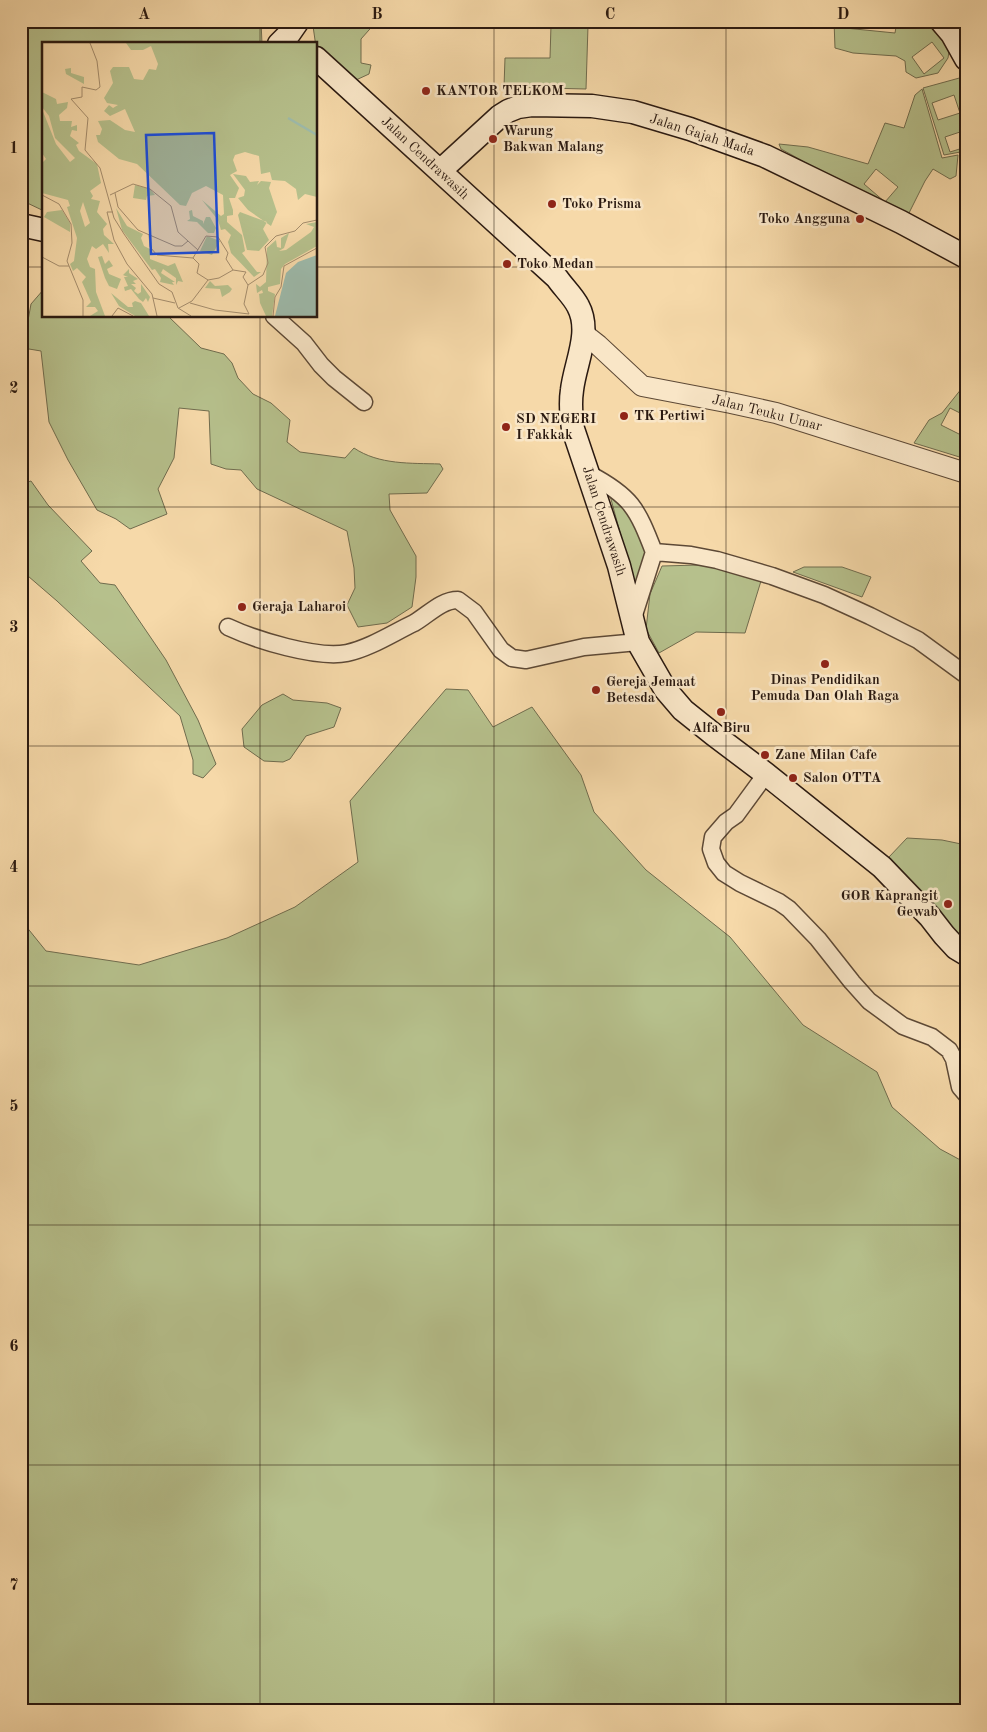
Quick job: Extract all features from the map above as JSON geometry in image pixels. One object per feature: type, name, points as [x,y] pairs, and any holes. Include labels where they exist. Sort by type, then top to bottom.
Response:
[{"type":"main road","points":[[941,21],[952,34],[966,59]]},
{"type":"main road","name":"Jalan Cendrawasih","points":[[318,60],[556,278],[578,306],[584,334],[572,388],[570,408],[573,429],[619,566],[638,642],[660,683],[684,710],[882,868],[930,917],[956,948],[966,954]]},
{"type":"main road","name":"Jalan Gajah Mada","points":[[440,172],[508,110],[518,107],[568,105],[616,109],[690,129],[765,156],[901,222],[966,257]]},
{"type":"main road","points":[[21,225],[42,230]]},
{"type":"street","points":[[276,318],[304,343],[334,378],[364,402]]},
{"type":"street","name":"Jalan Teuku Umar","points":[[584,334],[642,386],[776,413],[966,473]]},
{"type":"street","points":[[589,474],[618,491],[633,506],[654,552],[633,618]]},
{"type":"street","points":[[654,552],[691,555],[725,562],[772,576],[824,596],[918,640],[966,675]]},
{"type":"street","points":[[228,627],[243,634],[283,646],[331,653],[348,653],[425,617],[446,602],[458,600],[474,612],[506,655],[519,660],[532,659],[584,647],[638,642]]},
{"type":"street","points":[[766,774],[736,815],[718,830],[713,837],[711,849],[716,863],[724,873],[789,909],[818,938],[852,982],[869,1000],[903,1026],[928,1035],[949,1050],[954,1059],[960,1087],[966,1094]]},
{"type":"green space","points":[[32,21],[261,21],[262,42],[42,42],[42,210],[21,200],[21,43]]},
{"type":"green space","points":[[317,21],[377,21],[361,39],[361,63],[371,65],[369,74],[356,80],[318,49],[313,26]]},
{"type":"green space","points":[[834,21],[845,21],[845,28],[895,33],[897,21],[912,21],[917,25],[920,21],[933,21],[950,45],[948,58],[938,73],[916,78],[906,72],[905,61],[896,56],[853,53],[835,48]],"holes":[[[932,42],[944,58],[924,74],[912,57]]]},
{"type":"green space","points":[[551,25],[588,26],[586,89],[504,87],[505,58],[550,58]]},
{"type":"green space","points":[[963,77],[966,85],[966,130],[945,137],[950,152],[966,147],[966,151],[944,155],[923,88]],"holes":[[[954,95],[960,113],[938,120],[932,103]]]},
{"type":"green space","points":[[922,89],[942,158],[958,155],[956,176],[950,179],[933,169],[908,215],[872,199],[781,149],[779,144],[808,147],[868,164],[885,123],[904,128],[915,95]],"holes":[[[876,169],[898,187],[885,202],[864,184]]]},
{"type":"green space","points":[[42,291],[42,318],[170,318],[201,348],[224,354],[232,363],[238,378],[253,394],[271,403],[290,420],[287,442],[300,452],[345,458],[354,448],[374,458],[407,463],[440,464],[443,469],[427,493],[389,494],[390,510],[416,556],[416,577],[412,607],[387,623],[358,627],[347,605],[355,588],[354,568],[347,531],[257,489],[241,470],[226,469],[211,464],[209,411],[179,408],[174,458],[158,489],[167,514],[130,529],[116,519],[97,510],[68,460],[49,422],[41,351],[23,348],[31,304]]},
{"type":"green space","points":[[966,383],[966,396],[962,404],[966,406],[966,416],[950,408],[941,425],[961,435],[966,427],[966,459],[914,443],[929,420],[942,413]]},
{"type":"green space","points":[[31,481],[48,505],[92,551],[81,561],[100,583],[115,585],[166,660],[198,720],[216,764],[203,778],[193,774],[193,760],[180,716],[57,601],[21,570],[21,484]]},
{"type":"green space","points":[[609,492],[625,507],[647,543],[645,562],[635,587]]},
{"type":"green space","points":[[699,565],[743,572],[761,581],[745,633],[696,632],[659,653],[646,629],[650,594],[662,566]]},
{"type":"green space","points":[[804,567],[842,567],[871,577],[862,597],[793,572]]},
{"type":"green space","points":[[446,689],[468,690],[493,727],[532,707],[581,775],[594,812],[646,870],[730,937],[803,1025],[877,1072],[892,1107],[940,1149],[966,1163],[966,1711],[21,1711],[21,920],[46,951],[139,965],[227,938],[295,907],[358,862],[350,801]]},
{"type":"green space","points":[[283,694],[293,700],[327,703],[341,708],[334,727],[306,736],[290,759],[283,762],[264,761],[244,747],[242,729],[262,705]]},
{"type":"green space","name":"GOR Kaprangit Gewab","points":[[907,838],[942,840],[966,845],[966,945],[889,857]]},
{"type":"place","name":"KANTOR TELKOM","points":[[426,91]]},
{"type":"place","name":"Warung Bakwan Malang","points":[[493,139]]},
{"type":"place","name":"Toko Prisma","points":[[552,204]]},
{"type":"place","name":"Toko Angguna","points":[[860,219]]},
{"type":"place","name":"Toko Medan","points":[[507,264]]},
{"type":"place","name":"TK Pertiwi","points":[[624,416]]},
{"type":"place","name":"SD NEGERI I Fakkak","points":[[506,427]]},
{"type":"place","name":"Geraja Laharoi","points":[[242,607]]},
{"type":"place","name":"Dinas Pendidikan Pemuda Dan Olah Raga","points":[[825,664]]},
{"type":"place","name":"Gereja Jemaat Betesda","points":[[596,690]]},
{"type":"place","name":"Alfa Biru","points":[[721,712]]},
{"type":"place","name":"Zane Milan Cafe","points":[[765,755]]},
{"type":"place","name":"Salon OTTA","points":[[793,778]]},
{"type":"place","name":"GOR Kaprangit Gewab","points":[[948,904]]}]
